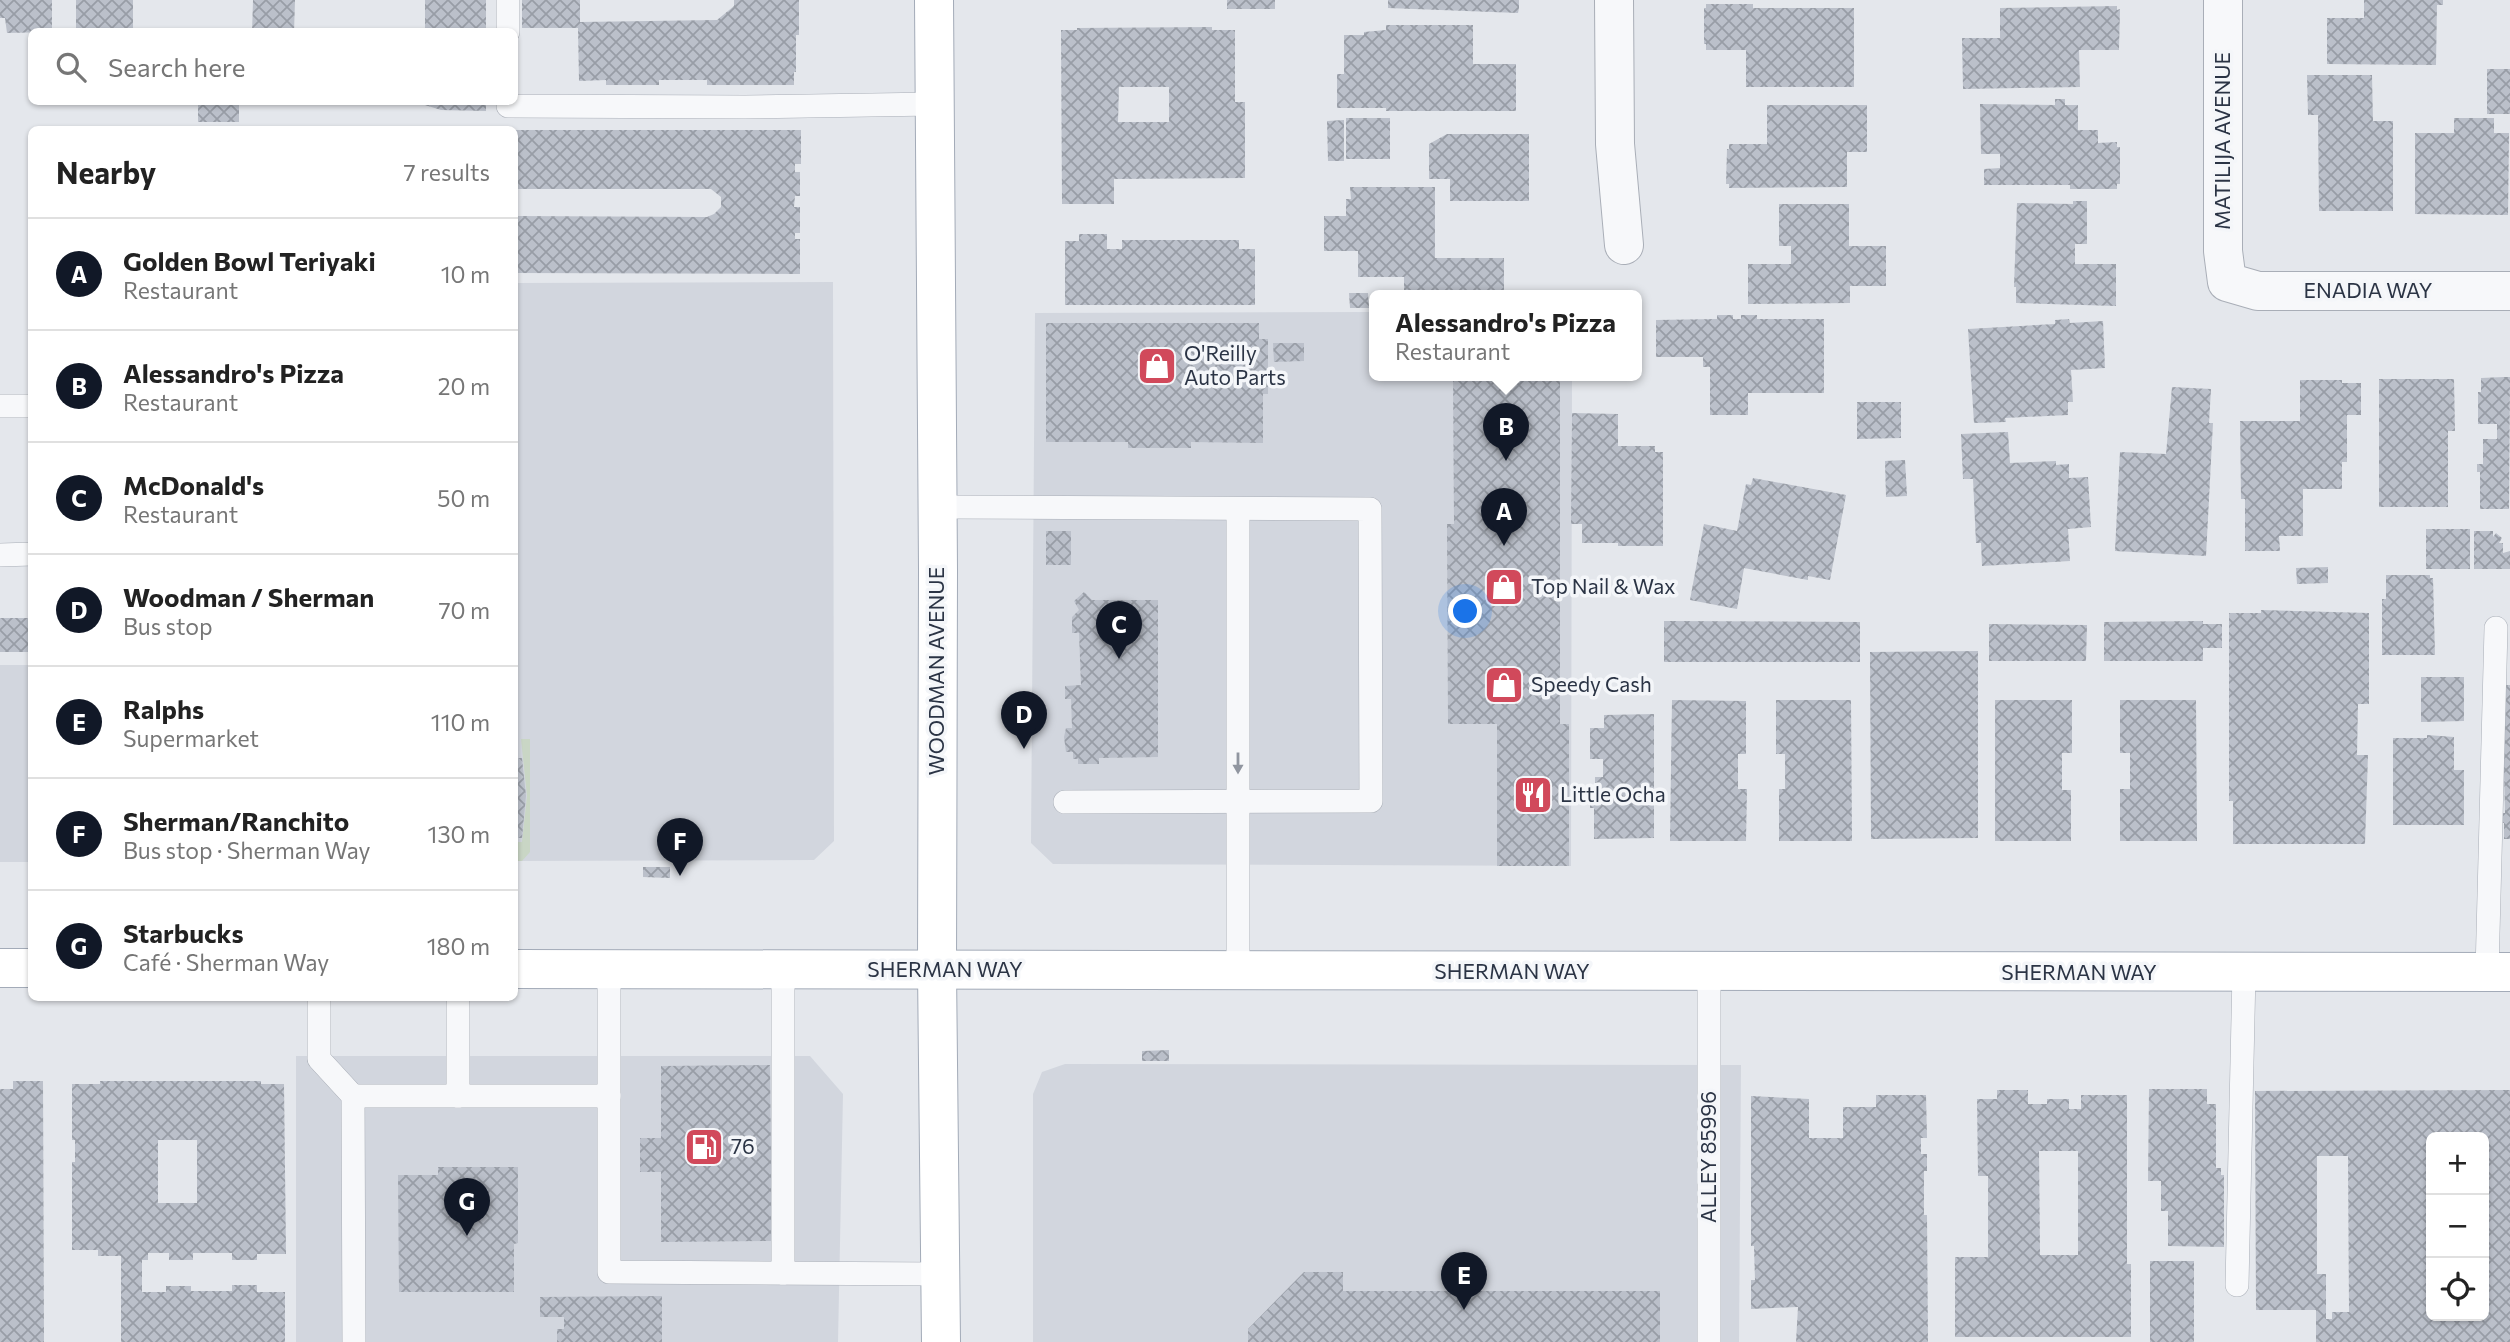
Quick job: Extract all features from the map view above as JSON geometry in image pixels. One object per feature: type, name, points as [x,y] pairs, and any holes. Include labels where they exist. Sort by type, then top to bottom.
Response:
[{"type":"main road","name":"WOODMAN AVENUE","points":[[934,0],[941,1342]]},
{"type":"main road","points":[[0,968],[28,968]]},
{"type":"main road","name":"SHERMAN WAY","points":[[518,969],[2498,972]]},
{"type":"street","points":[[1614,0],[1615,144],[1624,245]]},
{"type":"street","name":"MATILIJA AVENUE","points":[[2222,0],[2223,251],[2227,282]]},
{"type":"street","name":"ENADIA WAY","points":[[2227,282],[2258,290],[2510,291]]},
{"type":"lane","points":[[508,0],[508,28]]},
{"type":"lane","points":[[508,105],[745,107],[934,104]]},
{"type":"lane","points":[[0,406],[28,406]]},
{"type":"lane","points":[[937,507],[1370,509],[1371,801],[1065,802]]},
{"type":"lane","points":[[1238,509],[1238,970]]},
{"type":"lane","points":[[0,555],[28,554]]},
{"type":"lane","points":[[2496,628],[2498,972]]},
{"type":"lane","points":[[783,968],[783,1273]]},
{"type":"lane","points":[[609,969],[609,1272],[940,1274]]},
{"type":"lane","name":"ALLEY 85996","points":[[1709,972],[1709,1342]]},
{"type":"lane","points":[[2238,1285],[2244,973]]},
{"type":"lane","points":[[318,1001],[319,1059],[353,1096],[357,1340]]},
{"type":"lane","points":[[458,1001],[458,1096]]},
{"type":"lane","points":[[353,1096],[609,1096]]},
{"type":"shaded area","points":[[833,282],[834,841],[814,860],[518,861],[518,283]]},
{"type":"shaded area","points":[[1369,312],[1369,381],[1572,381],[1571,866],[1053,864],[1031,843],[1035,313]]},
{"type":"shaded area","points":[[0,665],[28,665],[28,862],[0,862]]},
{"type":"shaded area","points":[[296,1056],[810,1056],[843,1094],[838,1342],[296,1342]]},
{"type":"shaded area","points":[[1065,1064],[1741,1065],[1739,1342],[1033,1342],[1033,1094],[1042,1072]]},
{"type":"green space","points":[[521,739],[530,739],[530,852],[522,861],[518,861],[518,842],[522,842],[527,796]]},
{"type":"building","points":[[0,0],[52,0],[52,28],[28,28],[28,33],[7,33],[5,18],[0,18]]},
{"type":"building","points":[[76,0],[133,0],[133,28],[76,28]]},
{"type":"building","points":[[253,0],[295,0],[294,28],[252,28]]},
{"type":"building","points":[[425,0],[486,0],[486,28],[425,28]]},
{"type":"building","points":[[522,0],[580,0],[580,22],[717,20],[734,6],[734,0],[799,0],[794,85],[707,85],[707,80],[659,80],[659,85],[606,85],[606,80],[579,81],[578,28],[522,28]]},
{"type":"building","points":[[1227,0],[1275,0],[1275,9],[1227,9]]},
{"type":"building","points":[[1388,0],[1519,0],[1519,8],[1518,13],[1388,8]]},
{"type":"building","points":[[2364,0],[2443,0],[2443,5],[2437,5],[2436,65],[2327,64],[2327,18],[2364,18]]},
{"type":"building","points":[[1706,4],[1753,4],[1753,8],[1854,8],[1854,87],[1746,87],[1746,50],[1706,50]]},
{"type":"building","points":[[2117,6],[2117,10],[2120,9],[2119,50],[2079,50],[2080,87],[1963,89],[1962,38],[2000,38],[2000,8]]},
{"type":"building","points":[[1386,25],[1473,25],[1473,64],[1516,64],[1516,111],[1386,111],[1386,108],[1337,108],[1337,74],[1344,74],[1344,35],[1364,35],[1364,32],[1386,30]]},
{"type":"building","points":[[1212,27],[1212,30],[1235,30],[1235,102],[1245,102],[1245,178],[1114,179],[1114,204],[1062,204],[1061,30]],"holes":[[[1119,87],[1169,87],[1169,122],[1118,122]]]},
{"type":"building","points":[[2487,69],[2510,69],[2510,114],[2487,114]]},
{"type":"building","points":[[2307,75],[2372,75],[2373,121],[2393,121],[2393,211],[2319,211],[2318,115],[2308,115]]},
{"type":"building","points":[[2055,99],[2065,99],[2065,105],[2078,105],[2078,130],[2098,130],[2098,143],[2117,142],[2117,147],[2120,147],[2120,184],[2117,184],[2117,189],[2070,189],[2070,185],[1984,185],[1984,169],[2000,168],[2000,154],[1981,154],[1980,104],[2055,105]]},
{"type":"building","points":[[198,105],[239,105],[239,122],[198,122]]},
{"type":"building","points":[[425,105],[486,105],[486,111],[441,110]]},
{"type":"building","points":[[1767,105],[1867,105],[1867,152],[1847,152],[1847,187],[1729,188],[1729,184],[1726,184],[1729,144],[1767,144]]},
{"type":"building","points":[[1346,118],[1390,118],[1390,159],[1346,159]]},
{"type":"building","points":[[2454,118],[2494,118],[2494,133],[2509,133],[2508,215],[2415,214],[2415,133],[2454,133]]},
{"type":"building","points":[[1344,120],[1344,161],[1328,161],[1327,121]]},
{"type":"building","points":[[518,130],[801,130],[801,164],[795,164],[795,172],[800,172],[800,196],[795,196],[794,207],[800,207],[800,233],[795,233],[795,239],[800,239],[800,274],[518,273],[518,216],[707,217],[721,207],[721,197],[711,189],[518,189]]},
{"type":"building","points":[[1447,134],[1529,134],[1529,201],[1450,201],[1450,179],[1429,179],[1429,144]]},
{"type":"building","points":[[1350,187],[1435,187],[1435,258],[1504,258],[1504,290],[1404,290],[1404,277],[1358,277],[1358,251],[1324,251],[1324,216],[1346,216],[1346,199],[1351,199]]},
{"type":"building","points":[[2073,201],[2087,201],[2087,244],[2075,244],[2075,264],[2116,264],[2116,306],[2016,303],[2014,287],[2017,203],[2073,204]]},
{"type":"building","points":[[1779,204],[1849,204],[1849,246],[1886,246],[1886,286],[1850,286],[1850,303],[1748,304],[1748,264],[1791,264],[1791,246],[1779,246]]},
{"type":"building","points":[[1079,234],[1107,234],[1107,249],[1122,249],[1122,240],[1239,240],[1239,249],[1255,249],[1255,305],[1065,305],[1065,241],[1079,241]]},
{"type":"building","points":[[1349,293],[1368,293],[1369,308],[1350,308]]},
{"type":"building","points":[[1717,315],[1733,315],[1733,319],[1741,319],[1741,315],[1757,315],[1757,319],[1824,319],[1824,393],[1748,393],[1748,415],[1710,415],[1710,367],[1703,367],[1703,357],[1656,357],[1656,320],[1717,319]]},
{"type":"building","points":[[2069,319],[2070,323],[2103,321],[2105,368],[2071,370],[2073,402],[2068,402],[2068,415],[2005,418],[2006,422],[1974,423],[1968,329],[2055,324],[2055,320]]},
{"type":"building","name":"O'Reilly Auto Parts","points":[[1046,323],[1259,323],[1259,339],[1268,339],[1268,394],[1263,394],[1263,443],[1191,442],[1191,448],[1128,448],[1128,442],[1046,442]]},
{"type":"building","points":[[1273,343],[1304,343],[1304,361],[1274,362]]},
{"type":"building","points":[[2510,377],[2509,509],[2480,509],[2480,472],[2477,472],[2477,464],[2483,464],[2483,439],[2497,439],[2497,424],[2478,424],[2481,378]]},
{"type":"building","points":[[2379,379],[2454,379],[2455,431],[2448,431],[2448,507],[2379,507]]},
{"type":"building","points":[[2300,380],[2361,383],[2361,415],[2347,415],[2347,462],[2342,462],[2342,489],[2303,489],[2303,536],[2279,536],[2280,551],[2245,551],[2240,421],[2300,421]]},
{"type":"building","points":[[1453,381],[1560,381],[1560,724],[1569,724],[1569,866],[1497,866],[1497,724],[1448,724],[1447,524],[1454,524]]},
{"type":"building","points":[[2172,387],[2211,389],[2209,423],[2213,423],[2206,556],[2115,551],[2120,452],[2166,454]]},
{"type":"building","points":[[1857,402],[1901,402],[1901,438],[1857,439]]},
{"type":"building","points":[[1572,413],[1618,414],[1618,446],[1655,446],[1655,452],[1663,452],[1663,546],[1582,543],[1582,524],[1571,524]]},
{"type":"building","points":[[2008,432],[2010,463],[2056,461],[2056,465],[2069,464],[2069,478],[2088,477],[2091,527],[2068,529],[2070,561],[1982,566],[1981,543],[1976,543],[1973,479],[1963,479],[1961,434]]},
{"type":"building","points":[[1905,460],[1907,496],[1886,497],[1885,461]]},
{"type":"building","points":[[1753,478],[1846,495],[1830,580],[1808,576],[1808,580],[1744,568],[1737,609],[1690,600],[1704,524],[1737,531],[1746,484],[1751,485]]},
{"type":"building","points":[[2426,529],[2470,529],[2470,569],[2426,569]]},
{"type":"building","points":[[1046,531],[1071,531],[1071,565],[1046,565]]},
{"type":"building","points":[[2474,531],[2493,531],[2493,537],[2496,533],[2502,538],[2499,543],[2503,543],[2503,553],[2510,551],[2510,569],[2474,569]]},
{"type":"building","points":[[2328,567],[2328,583],[2297,584],[2296,568]]},
{"type":"building","points":[[2386,575],[2430,575],[2430,578],[2433,578],[2435,655],[2382,655],[2382,599],[2386,599]]},
{"type":"building","points":[[1084,592],[1092,600],[1158,600],[1158,757],[1099,758],[1099,764],[1078,764],[1078,759],[1073,759],[1073,752],[1066,752],[1066,728],[1072,728],[1071,699],[1065,699],[1065,686],[1081,685],[1079,633],[1072,633],[1072,617],[1079,610],[1074,601]]},
{"type":"building","points":[[2261,610],[2369,613],[2369,704],[2358,704],[2357,755],[2368,755],[2365,844],[2233,844],[2233,801],[2229,801],[2229,613],[2261,613]]},
{"type":"building","points":[[0,618],[28,618],[28,652],[0,652]]},
{"type":"building","points":[[1664,621],[1860,622],[1860,662],[1664,662]]},
{"type":"building","points":[[2203,621],[2203,624],[2222,624],[2222,648],[2203,648],[2203,661],[2104,661],[2104,622]]},
{"type":"building","points":[[1989,624],[2087,625],[2086,661],[1989,661]]},
{"type":"building","points":[[1978,651],[1978,838],[1871,839],[1870,652]]},
{"type":"building","points":[[2421,677],[2464,677],[2464,721],[2421,722]]},
{"type":"building","points":[[2504,685],[2510,685],[2510,839],[2504,839],[2504,823],[2500,823],[2500,813],[2505,813],[2504,773],[2500,773],[2500,762],[2504,762]]},
{"type":"building","points":[[1672,700],[1746,701],[1746,754],[1738,754],[1738,789],[1747,789],[1746,841],[1670,841]]},
{"type":"building","points":[[1776,700],[1851,700],[1852,841],[1779,841],[1779,789],[1785,789],[1785,754],[1776,754]]},
{"type":"building","points":[[1995,700],[2072,700],[2072,753],[2062,753],[2062,790],[2071,790],[2071,841],[1995,841]]},
{"type":"building","points":[[2120,700],[2196,700],[2197,841],[2120,841],[2120,789],[2130,789],[2130,753],[2120,753]]},
{"type":"building","points":[[1654,714],[1654,838],[1594,839],[1594,808],[1590,808],[1590,801],[1595,801],[1595,777],[1603,777],[1603,759],[1590,759],[1590,728],[1604,728],[1604,715]]},
{"type":"building","points":[[2427,735],[2454,737],[2454,770],[2464,770],[2464,825],[2393,825],[2393,738],[2427,738]]},
{"type":"building","points":[[518,758],[522,758],[526,796],[522,838],[518,838]]},
{"type":"building","points":[[643,867],[670,867],[670,878],[643,877]]},
{"type":"building","points":[[1169,1050],[1169,1061],[1142,1061],[1142,1051]]},
{"type":"building","points":[[770,1065],[772,1241],[661,1242],[661,1172],[640,1172],[640,1138],[661,1138],[661,1066]]},
{"type":"building","points":[[13,1081],[43,1081],[44,1342],[0,1342],[0,1089],[13,1089]]},
{"type":"building","points":[[100,1081],[261,1081],[261,1084],[284,1084],[286,1254],[257,1254],[257,1260],[232,1260],[232,1253],[193,1253],[193,1260],[169,1260],[169,1253],[148,1253],[148,1260],[142,1260],[142,1292],[166,1292],[166,1286],[191,1286],[191,1291],[232,1291],[232,1285],[257,1285],[257,1292],[285,1292],[285,1342],[121,1342],[121,1256],[98,1256],[98,1250],[72,1250],[72,1162],[75,1162],[75,1140],[72,1140],[72,1084],[100,1084]],"holes":[[[158,1140],[197,1140],[197,1203],[158,1203]]]},
{"type":"building","points":[[2149,1089],[2207,1089],[2207,1104],[2216,1104],[2216,1168],[2221,1168],[2221,1175],[2224,1175],[2224,1247],[2168,1246],[2168,1211],[2161,1211],[2161,1181],[2148,1181]]},
{"type":"building","points":[[1997,1090],[2028,1090],[2028,1104],[2047,1104],[2047,1099],[2069,1099],[2069,1109],[2081,1109],[2081,1095],[2127,1095],[2127,1264],[2131,1264],[2131,1337],[1955,1337],[1955,1257],[1988,1257],[1988,1176],[1978,1176],[1977,1099],[1997,1099]],"holes":[[[2039,1151],[2078,1151],[2078,1255],[2040,1255]]]},
{"type":"building","points":[[2510,1090],[2510,1342],[2316,1342],[2316,1310],[2256,1310],[2255,1091]],"holes":[[[2317,1156],[2348,1156],[2349,1312],[2332,1312],[2332,1319],[2326,1319],[2326,1274],[2317,1274]]]},
{"type":"building","points":[[1876,1095],[1926,1095],[1927,1138],[1921,1138],[1921,1154],[1927,1154],[1927,1171],[1924,1171],[1924,1215],[1927,1215],[1928,1342],[1796,1342],[1798,1307],[1751,1309],[1751,1280],[1755,1280],[1754,1246],[1751,1246],[1751,1096],[1809,1099],[1809,1138],[1843,1138],[1843,1107],[1876,1107]]},
{"type":"building","points":[[438,1167],[518,1167],[518,1243],[514,1244],[514,1292],[399,1292],[398,1175],[438,1175]]},
{"type":"building","points":[[2150,1261],[2194,1261],[2194,1342],[2150,1342]]},
{"type":"building","points":[[1304,1272],[1343,1272],[1343,1291],[1660,1291],[1660,1342],[1248,1342],[1248,1329]]},
{"type":"building","points":[[662,1296],[662,1342],[557,1342],[557,1329],[564,1329],[564,1317],[540,1317],[540,1297]]},
{"type":"place","name":"O'Reilly Auto Parts","points":[[1157,366]]},
{"type":"place","name":"Alessandro's Pizza","points":[[1506,461]]},
{"type":"place","name":"Golden Bowl Teriyaki","points":[[1504,546]]},
{"type":"place","name":"Top Nail & Wax","points":[[1504,587]]},
{"type":"place","name":"McDonald's","points":[[1119,659]]},
{"type":"place","name":"Speedy Cash","points":[[1504,685]]},
{"type":"place","name":"Woodman / Sherman","points":[[1024,749]]},
{"type":"place","name":"Little Ocha","points":[[1533,795]]},
{"type":"place","name":"Sherman/Ranchito","points":[[680,876]]},
{"type":"place","name":"76","points":[[704,1147]]},
{"type":"place","name":"Starbucks","points":[[467,1236]]},
{"type":"place","name":"Ralphs","points":[[1464,1310]]}]
